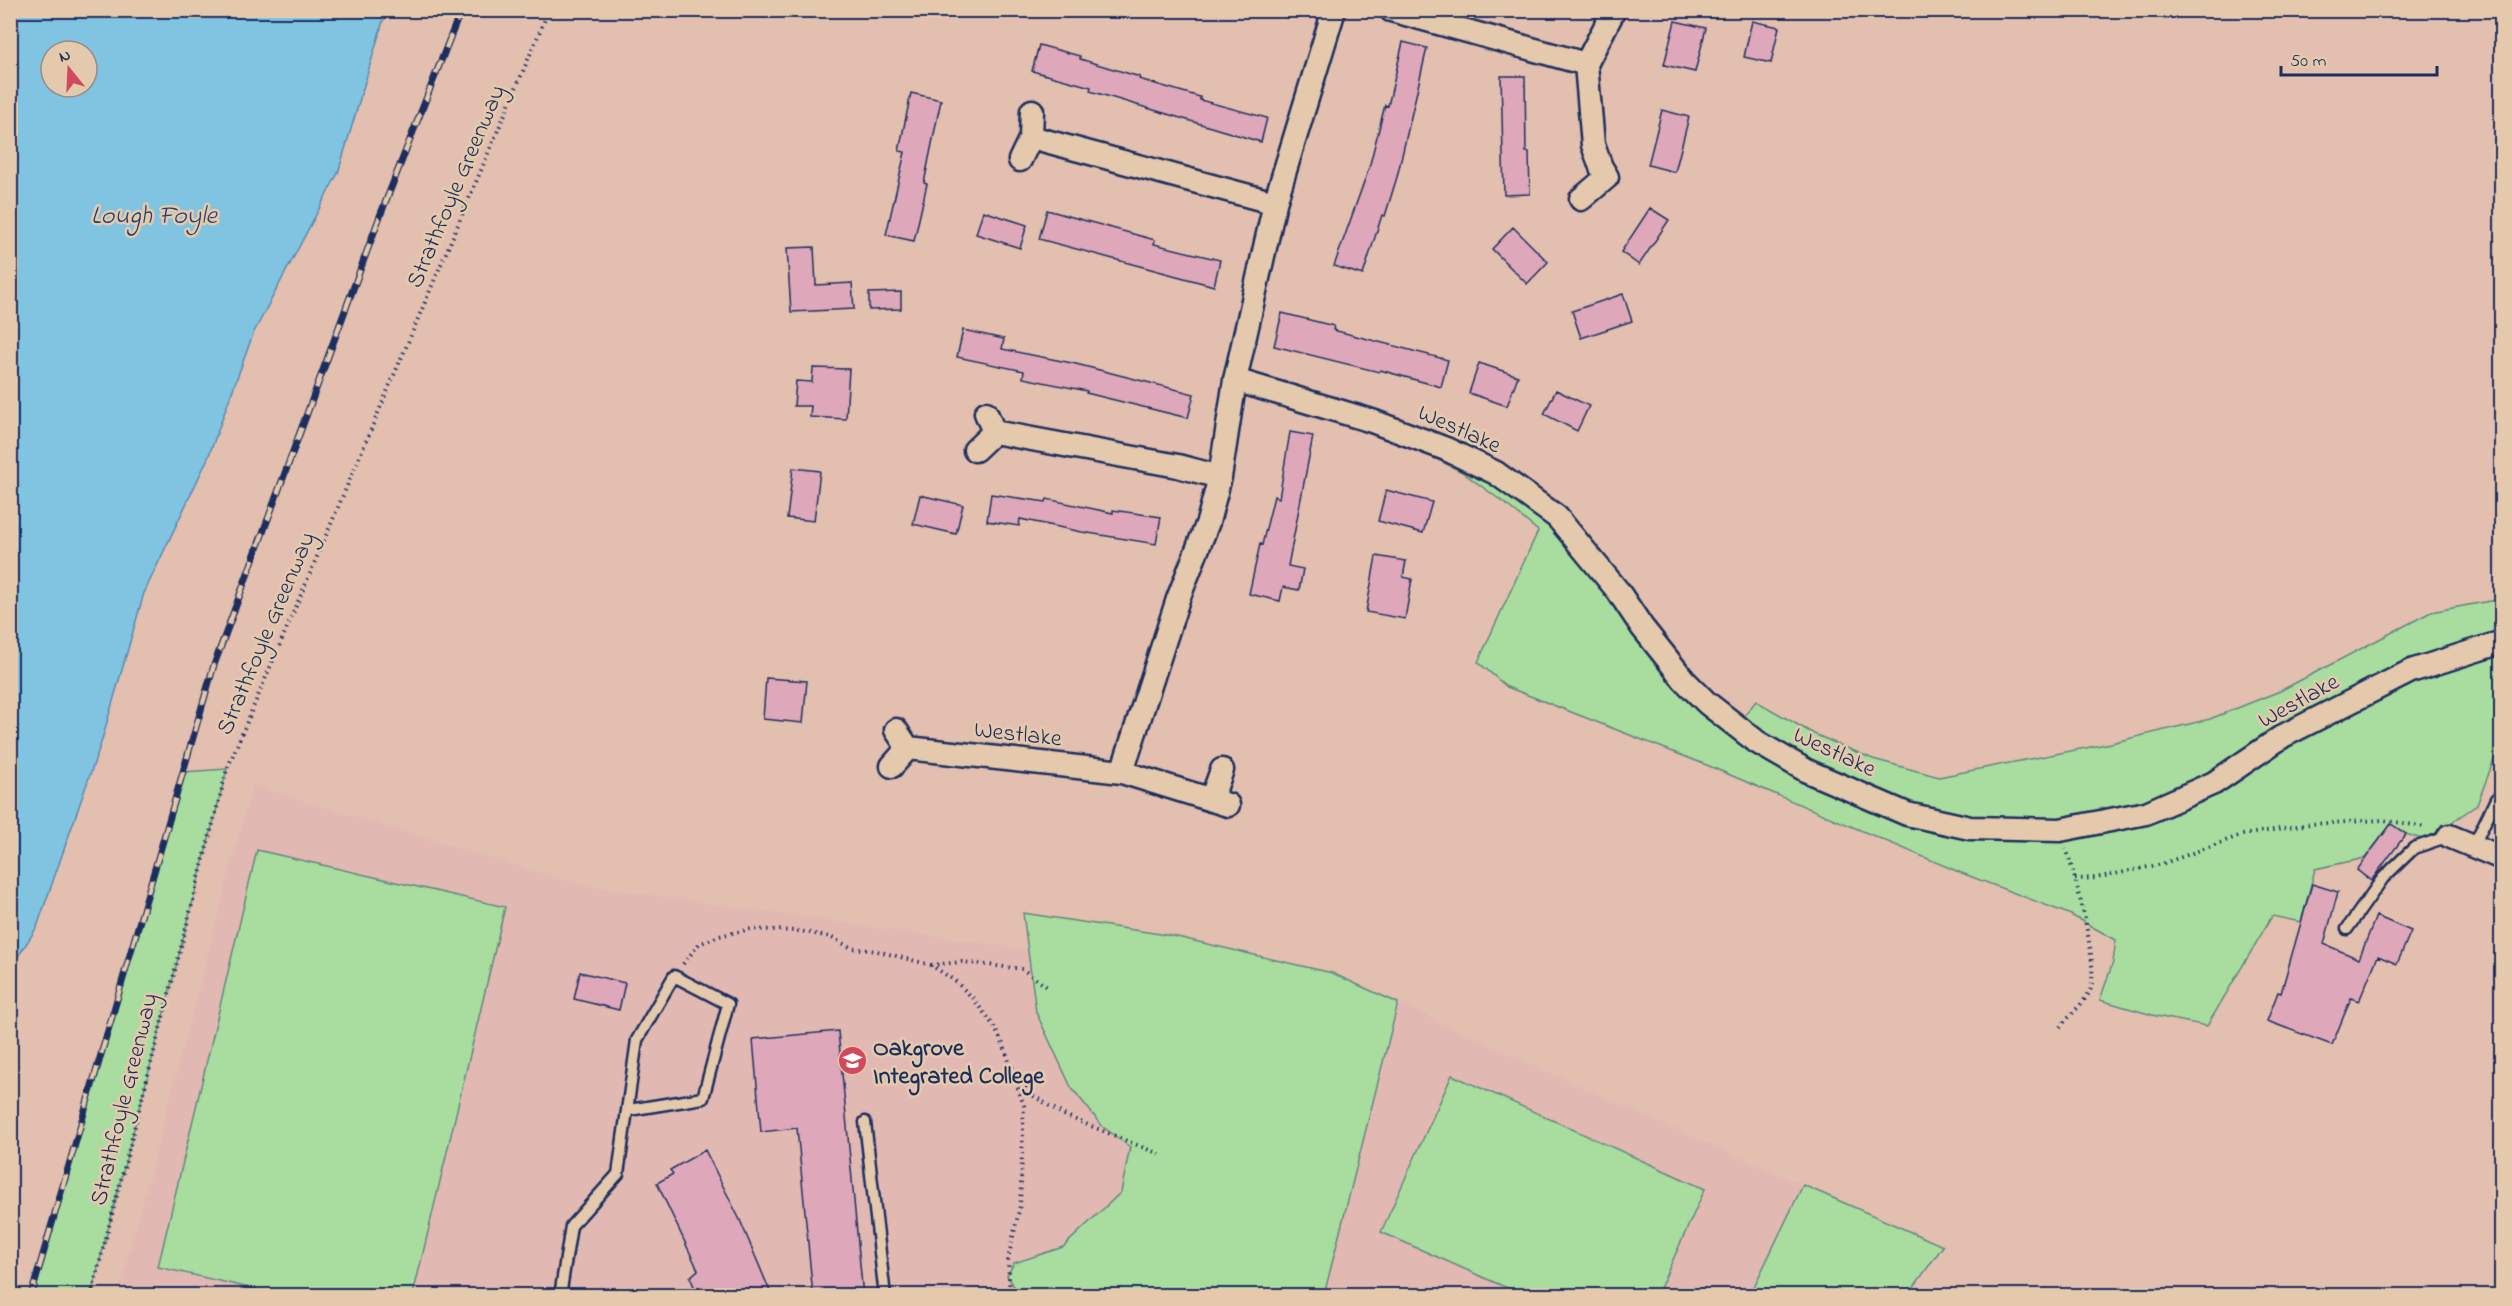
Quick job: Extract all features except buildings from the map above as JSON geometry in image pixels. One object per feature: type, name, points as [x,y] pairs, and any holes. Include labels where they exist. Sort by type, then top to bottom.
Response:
[{"type":"street","points":[[1122,772],[1178,599],[1208,522],[1220,477],[1235,380],[1275,203],[1334,10]]},
{"type":"street","points":[[1391,10],[1586,64]]},
{"type":"street","points":[[1581,200],[1607,177],[1593,145],[1586,64],[1614,10]]},
{"type":"street","points":[[1020,160],[1031,137],[1032,111]]},
{"type":"street","points":[[1031,137],[1275,203]]},
{"type":"street","name":"Westlake","points":[[1235,380],[1372,421],[1446,449],[1496,473],[1557,517],[1618,591],[1667,660],[1707,703],[1757,742],[1807,771],[1907,814],[1970,828],[2060,830],[2146,813],[2214,783],[2283,736],[2411,671],[2502,642]]},
{"type":"street","points":[[975,450],[990,423],[1220,477]]},
{"type":"street","name":"Westlake","points":[[892,766],[902,739],[1122,772],[1220,803],[1222,770]]},
{"type":"street","points":[[2449,836],[2502,858]]},
{"type":"lane","points":[[2473,847],[2496,799]]},
{"type":"lane","points":[[2347,929],[2383,878],[2414,848],[2449,836]]},
{"type":"lane","points":[[560,1296],[571,1226],[618,1174],[629,1110],[637,1040],[674,976],[728,1005],[703,1098],[629,1110]]},
{"type":"lane","points":[[865,1122],[885,1296]]},
{"type":"path","name":"Strathfoyle Greenway","points":[[91,1296],[227,769],[549,10]]},
{"type":"path","points":[[2075,879],[2096,878],[2162,864],[2242,835],[2310,824],[2383,820],[2426,827],[2449,836]]},
{"type":"path","points":[[2060,830],[2075,879],[2092,964],[2090,990],[2060,1027]]},
{"type":"path","points":[[674,976],[699,944],[751,929],[800,931],[830,937],[852,948],[878,951],[931,965],[973,998],[993,1025],[1010,1064],[1024,1106],[1020,1206],[1008,1258],[1010,1296]]},
{"type":"path","points":[[931,965],[962,962],[1022,969],[1050,989]]},
{"type":"path","points":[[1010,1064],[1032,1095],[1064,1115],[1159,1154]]},
{"type":"shaded area","name":"Oakgrove Integrated College","points":[[252,785],[576,884],[1104,961],[1332,973],[1652,1119],[1943,1246],[1908,1296],[118,1296]]},
{"type":"green space","points":[[1402,441],[1489,478],[1538,513],[1642,627],[1756,741],[1745,715],[1756,701],[1814,734],[1873,759],[1939,777],[2111,743],[2210,719],[2280,691],[2431,612],[2501,599],[2502,732],[2496,754],[2477,805],[2425,840],[2406,834],[2391,824],[2365,858],[2315,869],[2301,922],[2272,916],[2207,1026],[2156,1016],[2100,1000],[2113,962],[2116,940],[2069,914],[1959,872],[1709,766],[1507,687],[1478,662],[1538,531],[1462,472]]},
{"type":"green space","points":[[227,769],[91,1295],[31,1295],[183,772]]},
{"type":"green space","points":[[257,850],[505,907],[413,1295],[281,1295],[158,1267]]},
{"type":"green space","points":[[1023,913],[1173,936],[1332,973],[1398,1003],[1324,1295],[1020,1295],[1007,1276],[1014,1263],[1063,1247],[1121,1192],[1130,1147],[1103,1127],[1071,1087],[1036,1012]]},
{"type":"green space","points":[[1452,1075],[1705,1189],[1657,1295],[1523,1295],[1381,1232]]},
{"type":"green space","points":[[1803,1185],[1943,1246],[1908,1295],[1750,1295]]},
{"type":"water","name":"Lough Foyle","points":[[11,10],[386,11],[338,173],[253,334],[208,458],[144,593],[101,743],[37,927],[11,968]]},
{"type":"railway","points":[[31,1296],[214,665],[380,216],[461,10]]},
{"type":"place","name":"Oakgrove Integrated College","points":[[852,1061]]}]
